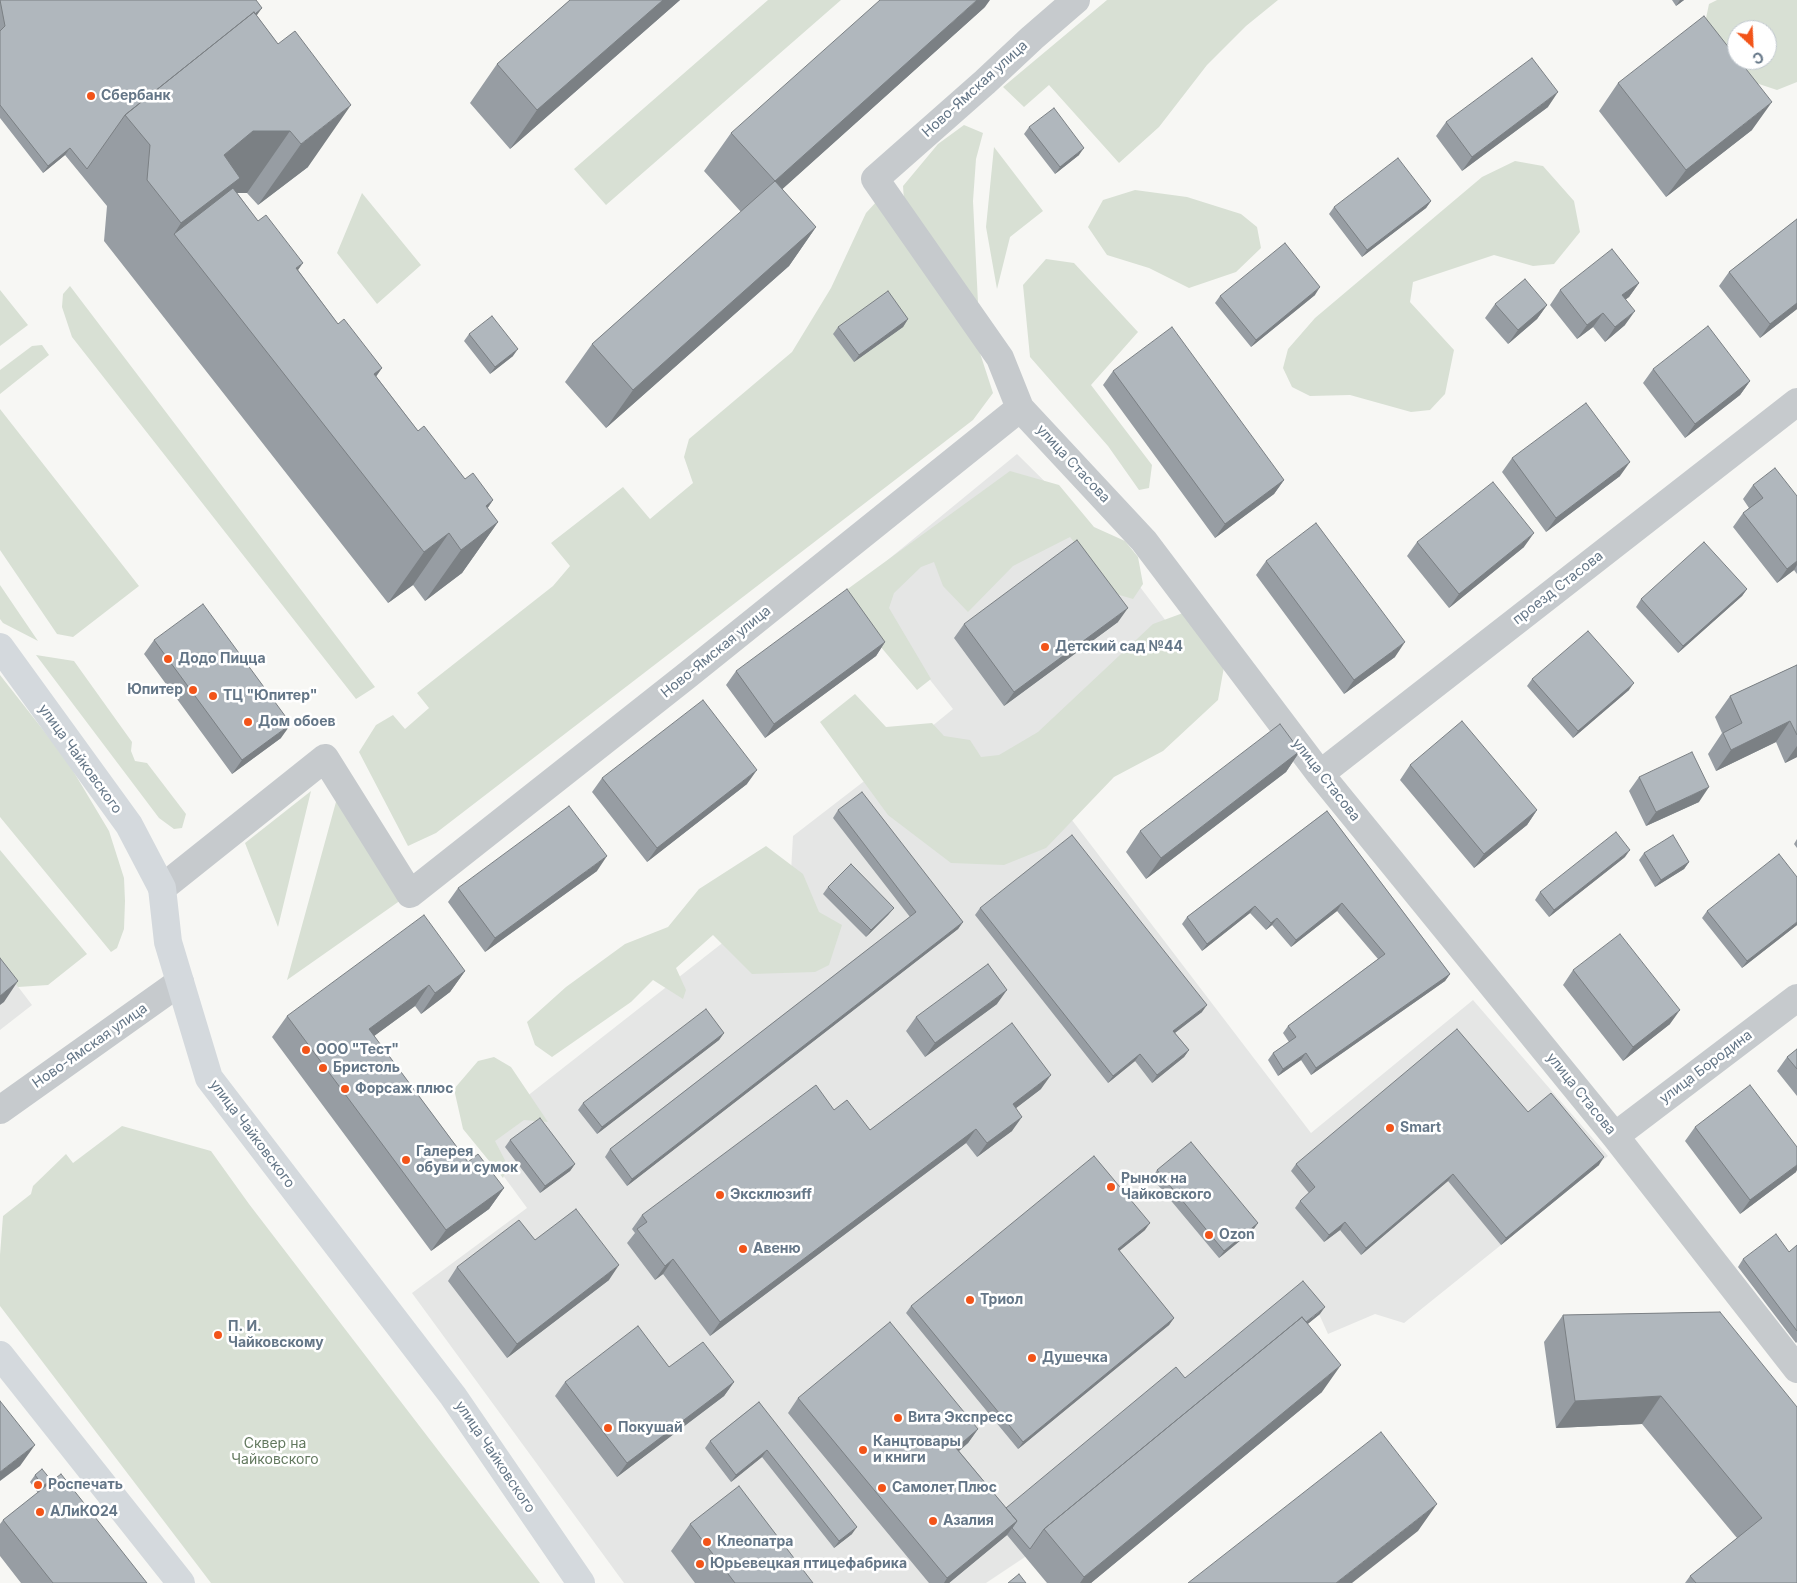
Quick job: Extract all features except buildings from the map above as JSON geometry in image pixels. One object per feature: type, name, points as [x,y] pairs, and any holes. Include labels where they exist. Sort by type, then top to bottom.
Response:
[{"type":"main road","name":"улица Чайковского","points":[[0,647],[128,825],[162,888],[168,942],[209,1078],[453,1396],[582,1583]]},
{"type":"main road","points":[[0,1355],[181,1583]]},
{"type":"street","name":"Ново-Ямская улица","points":[[875,179],[1076,0]]},
{"type":"street","name":"улица Стасова","points":[[875,179],[1000,358],[1020,408],[1144,541],[1320,774],[1614,1136],[1797,1369]]},
{"type":"street","name":"проезд Стасова","points":[[1320,774],[1797,402]]},
{"type":"street","name":"Ново-Ямская улица","points":[[162,888],[325,758],[410,894],[685,677],[1020,408]]},
{"type":"street","name":"Ново-Ямская улица","points":[[0,1110],[180,982]]},
{"type":"street","name":"улица Бородина","points":[[1614,1136],[1797,998]]},
{"type":"shaded area","name":"Рынок на Чайковского","points":[[1017,454],[1105,541],[1217,688],[1062,807],[1311,1133],[1473,1000],[1608,1156],[1404,1323],[1375,1314],[1328,1334],[1319,1314],[1025,1557],[986,1583],[624,1583],[412,1293],[527,1208],[475,1137],[790,890],[793,836],[953,709],[856,586]]},
{"type":"shaded area","points":[[0,963],[32,1005],[0,1030]]},
{"type":"green space","points":[[768,0],[841,0],[606,205],[574,169]]},
{"type":"green space","points":[[1107,0],[1278,0],[1246,26],[1207,65],[1159,127],[1119,163],[1049,85],[1024,107],[1003,87]]},
{"type":"green space","points":[[1717,0],[1797,0],[1797,82],[1777,90],[1753,82],[1743,70],[1777,70],[1777,20],[1727,20],[1727,50],[1705,23],[1709,4]]},
{"type":"green space","points":[[964,125],[983,133],[976,159],[973,201],[978,303],[904,201],[903,186],[938,144]]},
{"type":"green space","points":[[994,147],[1043,211],[1010,237],[997,289],[986,227]]},
{"type":"green space","points":[[1515,161],[1543,166],[1574,201],[1580,232],[1554,264],[1533,266],[1494,255],[1413,282],[1410,302],[1454,350],[1445,394],[1430,410],[1411,412],[1350,395],[1310,396],[1292,387],[1283,368],[1288,349],[1315,318],[1482,177]]},
{"type":"green space","points":[[1135,190],[1187,197],[1241,214],[1257,227],[1261,248],[1236,272],[1189,288],[1149,268],[1107,255],[1088,227],[1103,200]]},
{"type":"green space","points":[[362,193],[421,265],[377,304],[337,253]]},
{"type":"green space","points":[[877,201],[979,350],[993,393],[973,420],[436,833],[408,846],[359,752],[376,725],[393,715],[405,729],[429,708],[417,693],[553,586],[570,566],[551,543],[623,487],[650,519],[693,483],[684,457],[689,439],[792,352],[831,288],[866,213]]},
{"type":"green space","points":[[1046,259],[1074,263],[1138,332],[1091,385],[1152,465],[1149,488],[1139,490],[1108,446],[1030,357],[1023,285]]},
{"type":"green space","points":[[70,286],[375,687],[356,699],[72,337],[62,307],[63,294]]},
{"type":"green space","points":[[0,290],[28,325],[0,346]]},
{"type":"green space","points":[[42,345],[49,355],[0,394],[0,370],[32,346]]},
{"type":"green space","points":[[0,409],[139,586],[73,637],[57,634],[0,550]]},
{"type":"green space","points":[[1010,471],[1059,485],[1094,527],[1125,541],[1138,557],[1143,584],[1133,599],[1116,594],[1070,537],[1013,566],[968,612],[943,586],[934,562],[921,567],[894,593],[889,608],[931,679],[917,690],[838,596]]},
{"type":"green space","points":[[0,585],[38,641],[3,623],[0,619]]},
{"type":"green space","points":[[1183,613],[1224,667],[1218,700],[1163,751],[1114,777],[1046,848],[1004,865],[951,863],[888,815],[820,722],[855,694],[886,727],[932,723],[944,736],[970,740],[981,757],[999,755],[1038,732],[1153,624]]},
{"type":"green space","points":[[36,655],[74,661],[132,742],[131,751],[135,761],[147,763],[186,814],[182,828],[174,829],[159,818]]},
{"type":"green space","points":[[0,675],[66,759],[109,831],[124,878],[125,901],[124,929],[117,948],[111,952],[0,817]]},
{"type":"green space","points":[[311,791],[278,927],[245,843]]},
{"type":"green space","points":[[339,791],[401,900],[287,980]]},
{"type":"green space","points":[[766,846],[803,874],[819,912],[842,925],[829,965],[815,972],[752,974],[713,935],[676,968],[686,990],[683,999],[653,980],[631,1002],[552,1057],[535,1045],[527,1022],[566,987],[625,944],[668,927],[699,889]]},
{"type":"green space","points":[[0,850],[87,954],[48,985],[18,987],[0,963]]},
{"type":"green space","points":[[494,1057],[511,1067],[548,1122],[524,1120],[495,1141],[508,1166],[503,1178],[463,1129],[454,1089],[478,1061]]},
{"type":"green space","name":"Сквер на Чайковского","points":[[122,1126],[211,1151],[249,1204],[540,1583],[211,1583],[0,1306],[0,1255],[3,1216],[31,1194],[33,1186],[66,1154],[73,1163]]},
{"type":"place","name":"Сбербанк","points":[[91,96]]},
{"type":"place","name":"Детский сад №44","points":[[1045,647]]},
{"type":"place","name":"Додо Пицца","points":[[168,659]]},
{"type":"place","name":"Юпитер","points":[[193,690]]},
{"type":"place","name":"ТЦ \"Юпитер\"","points":[[213,696]]},
{"type":"place","name":"Дом обоев","points":[[248,722]]},
{"type":"place","name":"ООО \"Тест\"","points":[[306,1050]]},
{"type":"place","name":"Бристоль","points":[[323,1068]]},
{"type":"place","name":"Форсаж плюс","points":[[345,1089]]},
{"type":"place","name":"Smart","points":[[1390,1128]]},
{"type":"place","name":"Галерея обуви и сумок","points":[[406,1160]]},
{"type":"place","name":"Рынок на Чайковского","points":[[1111,1187]]},
{"type":"place","name":"Эксклюзиff","points":[[720,1195]]},
{"type":"place","name":"Ozon","points":[[1209,1235]]},
{"type":"place","name":"Авеню","points":[[743,1249]]},
{"type":"place","name":"Триол","points":[[970,1300]]},
{"type":"place","name":"П. И. Чайковскому","points":[[218,1335]]},
{"type":"place","name":"Душечка","points":[[1032,1358]]},
{"type":"place","name":"Вита Экспресс","points":[[898,1418]]},
{"type":"place","name":"Покушай","points":[[608,1428]]},
{"type":"place","name":"Канцтовары и книги","points":[[863,1450]]},
{"type":"place","name":"Роспечать","points":[[38,1485]]},
{"type":"place","name":"Самолет Плюс","points":[[882,1488]]},
{"type":"place","name":"АЛиКО24","points":[[40,1512]]},
{"type":"place","name":"Азалия","points":[[933,1521]]},
{"type":"place","name":"Клеопатра","points":[[707,1542]]},
{"type":"place","name":"Юрьевецкая птицефабрика","points":[[700,1564]]}]
